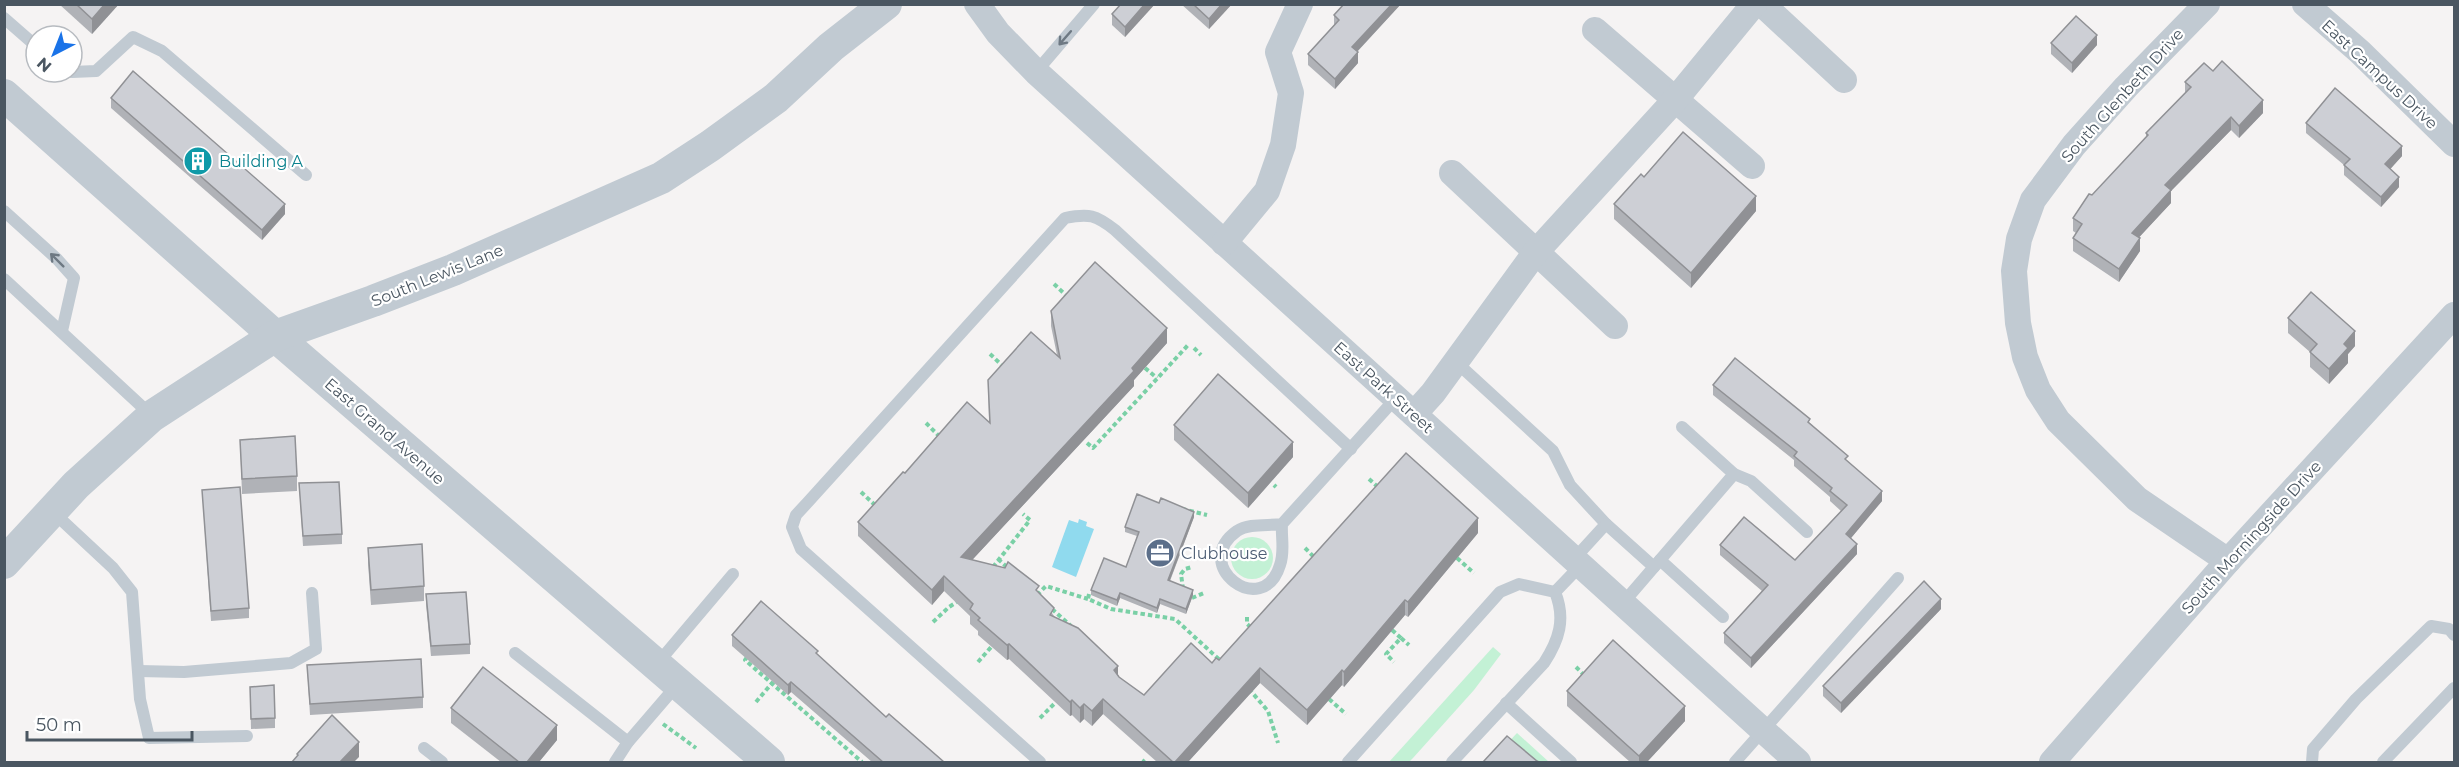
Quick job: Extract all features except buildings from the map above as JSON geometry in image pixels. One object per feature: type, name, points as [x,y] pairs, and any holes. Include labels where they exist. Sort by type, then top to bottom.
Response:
[{"type":"street","name":"South Lewis Lane","points":[[4,563],[76,485],[152,416],[275,336],[373,302],[453,270],[661,178],[776,98],[831,47],[886,4]]},
{"type":"street","name":"East Park Street","points":[[977,4],[998,33],[1036,72],[1798,762]]},
{"type":"street","points":[[1224,243],[1267,191],[1283,145],[1292,93],[1278,52],[1300,4]]},
{"type":"street","points":[[1405,406],[1433,393],[1535,253],[1675,100],[1754,4]]},
{"type":"street","points":[[1762,4],[1844,80]]},
{"type":"street","name":"South Glenbeth Drive","points":[[2207,4],[2126,87],[2074,145],[2033,200],[2019,239],[2014,271],[2018,323],[2025,357],[2038,390],[2058,421],[2137,498],[2228,561]]},
{"type":"street","name":"East Campus Drive","points":[[2305,4],[2360,52],[2454,144]]},
{"type":"street","points":[[1595,30],[1752,166]]},
{"type":"street","name":"East Grand Avenue","points":[[4,95],[275,336],[769,762]]},
{"type":"street","points":[[1452,173],[1615,326]]},
{"type":"street","name":"South Morningside Drive","points":[[2052,762],[2228,561],[2454,315]]},
{"type":"lane","points":[[1036,72],[1094,4]]},
{"type":"lane","points":[[4,18],[24,36]]},
{"type":"lane","points":[[84,72],[96,71],[134,38],[162,51],[306,175]]},
{"type":"lane","points":[[4,211],[57,259],[74,278],[62,331]]},
{"type":"lane","points":[[1040,762],[801,549],[792,527],[796,515],[1065,219],[1083,214],[1100,218],[1115,230],[1351,449]]},
{"type":"lane","points":[[4,279],[152,416]]},
{"type":"lane","points":[[1456,362],[1553,451],[1570,485],[1606,524],[1723,617]]},
{"type":"lane","points":[[1282,524],[1254,526],[1239,530],[1227,540],[1222,555],[1222,568],[1229,579],[1249,589],[1262,587],[1274,577],[1280,567],[1282,557],[1282,524],[1351,449],[1405,406]]},
{"type":"lane","points":[[1682,427],[1734,474],[1751,481],[1807,532]]},
{"type":"lane","points":[[1623,603],[1734,474]]},
{"type":"lane","points":[[52,511],[113,568],[132,592],[140,699],[149,738],[247,736]]},
{"type":"lane","points":[[1556,592],[1606,524]]},
{"type":"lane","points":[[615,762],[667,675],[733,574]]},
{"type":"lane","points":[[1735,762],[1898,578]]},
{"type":"lane","points":[[1348,762],[1500,592],[1519,584],[1556,592]]},
{"type":"lane","points":[[1452,762],[1544,663],[1555,646],[1560,633],[1561,618],[1556,592]]},
{"type":"lane","points":[[139,671],[184,672],[291,663],[316,649],[312,593]]},
{"type":"lane","points":[[2312,762],[2313,749],[2356,699],[2431,626],[2449,629],[2454,635]]},
{"type":"lane","points":[[515,653],[628,742]]},
{"type":"lane","points":[[2383,762],[2454,688]]},
{"type":"lane","points":[[1506,703],[1571,762]]},
{"type":"lane","points":[[424,748],[442,762]]},
{"type":"path","points":[[1054,284],[1070,299]]},
{"type":"path","points":[[1087,443],[1093,448],[1189,344]]},
{"type":"path","points":[[1194,348],[1201,355]]},
{"type":"path","points":[[990,354],[1006,369]]},
{"type":"path","points":[[1145,368],[1157,378]]},
{"type":"path","points":[[926,423],[942,439]]},
{"type":"path","points":[[1369,479],[1381,490]]},
{"type":"path","points":[[861,492],[878,508]]},
{"type":"path","points":[[1179,511],[1186,508],[1207,515]]},
{"type":"path","points":[[987,573],[1030,520],[1023,513]]},
{"type":"path","points":[[1305,548],[1317,560]]},
{"type":"path","points":[[1456,558],[1474,573]]},
{"type":"path","points":[[998,560],[1014,574]]},
{"type":"path","points":[[1183,591],[1181,574],[1185,569],[1192,567]]},
{"type":"path","points":[[1036,597],[1046,586],[1088,596],[1111,609],[1175,619],[1228,668]]},
{"type":"path","points":[[1029,588],[1036,597],[1076,631]]},
{"type":"path","points":[[1192,598],[1204,594]]},
{"type":"path","points":[[933,622],[949,607],[965,597]]},
{"type":"path","points":[[1247,617],[1247,624],[1253,630]]},
{"type":"path","points":[[1392,630],[1409,645]]},
{"type":"path","points":[[1394,662],[1386,654],[1401,638]]},
{"type":"path","points":[[978,662],[992,646]]},
{"type":"path","points":[[747,657],[745,660],[773,682],[862,762]]},
{"type":"path","points":[[1576,667],[1586,677]]},
{"type":"path","points":[[756,702],[773,682]]},
{"type":"path","points":[[1244,684],[1268,711],[1278,743]]},
{"type":"path","points":[[1329,699],[1346,714]]},
{"type":"path","points":[[1040,718],[1055,703]]},
{"type":"path","points":[[809,716],[814,710]]},
{"type":"path","points":[[660,722],[696,747]]},
{"type":"path","points":[[834,738],[839,731]]},
{"type":"green space","points":[[1252,537],[1260,538],[1267,543],[1272,550],[1272,566],[1267,573],[1260,578],[1252,579],[1244,578],[1237,573],[1232,566],[1231,558],[1232,550],[1237,543],[1244,538]]},
{"type":"green space","points":[[1493,647],[1501,654],[1474,690],[1413,758],[1409,762],[1389,762]]},
{"type":"green space","points":[[1517,733],[1549,762],[1490,762]]},
{"type":"water","points":[[1079,519],[1087,522],[1086,526],[1094,529],[1076,577],[1052,567],[1069,520],[1078,523]]},
{"type":"place","name":"Building A","points":[[198,161]]},
{"type":"place","name":"Clubhouse","points":[[1160,553]]}]
